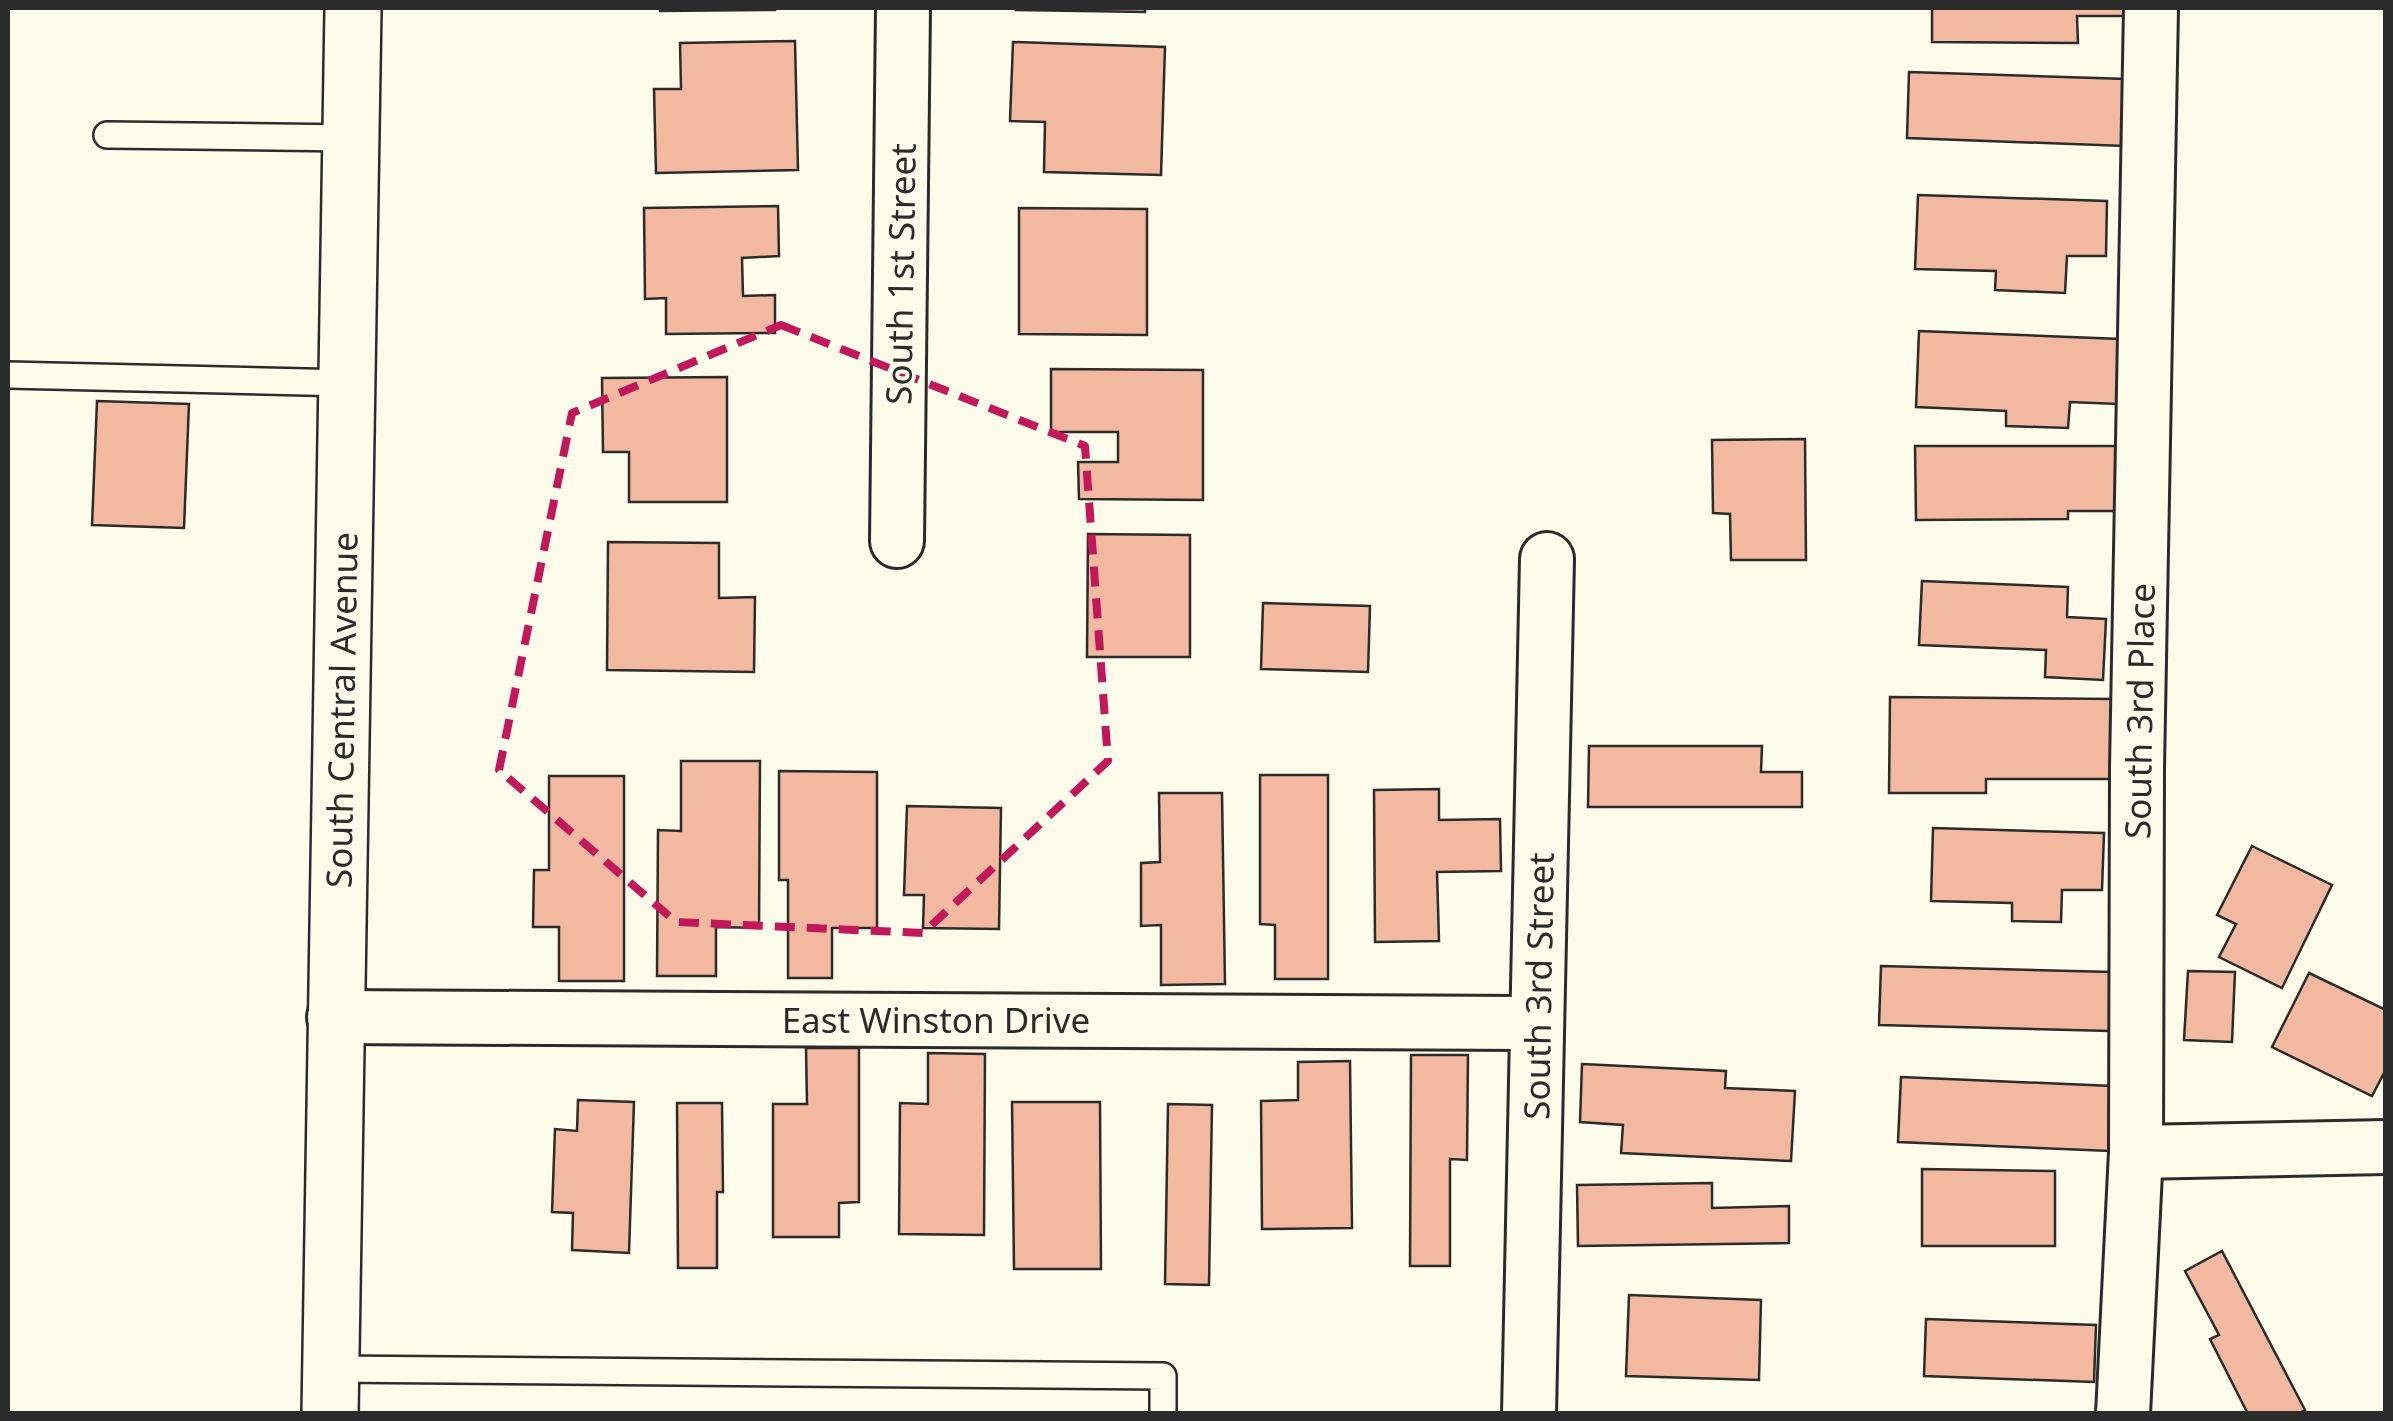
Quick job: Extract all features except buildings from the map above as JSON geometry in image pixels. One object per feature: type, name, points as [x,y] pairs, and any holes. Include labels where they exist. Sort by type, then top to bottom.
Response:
[{"type":"main road","name":"South Central Avenue","points":[[330,1391],[353,8]]},
{"type":"street","name":"South 1st Street","points":[[896,541],[903,8]]},
{"type":"street","name":"South 3rd Place","points":[[2122,1414],[2136,1152],[2137,768],[2152,8]]},
{"type":"street","name":"South 3rd Street","points":[[1528,1414],[1547,559]]},
{"type":"street","name":"East Winston Drive","points":[[334,1017],[1537,1023]]},
{"type":"street","points":[[2136,1152],[2386,1148]]},
{"type":"lane","points":[[107,135],[352,138]]},
{"type":"lane","points":[[8,375],[348,383]]},
{"type":"lane","points":[[330,1391],[1164,1376],[1163,1414]]},
{"type":"highlighted area","points":[[781,325],[1085,446],[1108,761],[923,933],[676,922],[499,770],[572,413]]}]
